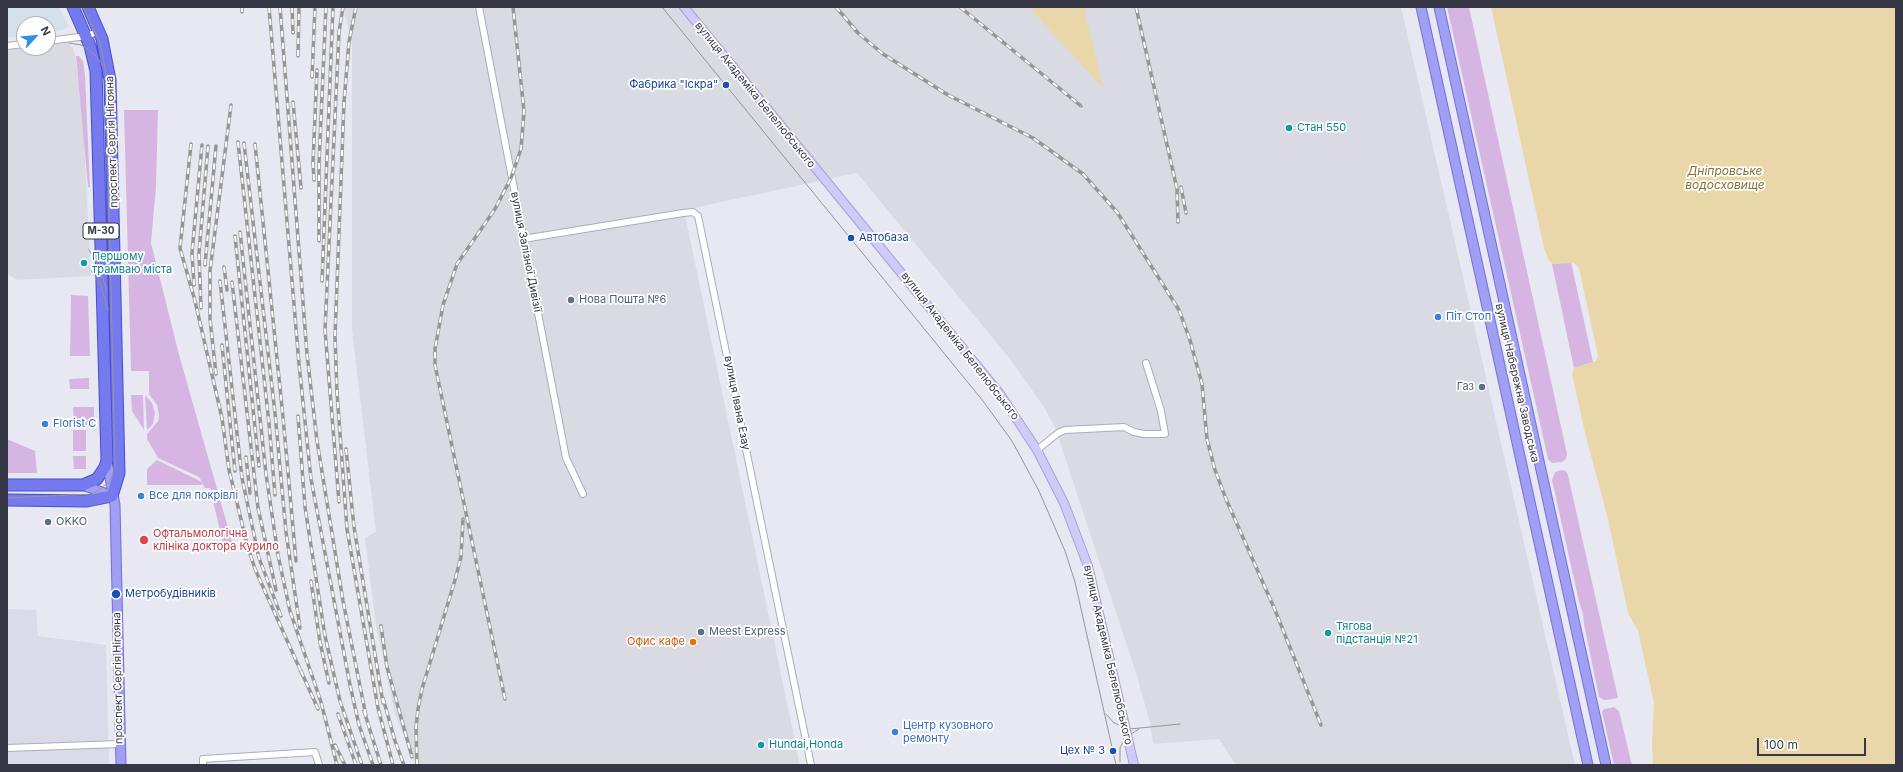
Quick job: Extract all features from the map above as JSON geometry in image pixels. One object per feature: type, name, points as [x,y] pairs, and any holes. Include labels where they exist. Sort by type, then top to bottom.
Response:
[{"type":"highway","name":"проспект Сергія Нігояна","points":[[73,7],[87,36],[96,71],[107,460]]},
{"type":"highway","name":"проспект Сергія Нігояна","points":[[88,7],[99,31],[109,66],[111,92],[120,458],[118,480],[112,496]]},
{"type":"highway","name":"М-30","points":[[83,485],[97,479],[105,467],[107,460]]},
{"type":"highway","points":[[7,485],[83,485]]},
{"type":"highway","points":[[7,500],[87,501],[112,496]]},
{"type":"main road","name":"вулиця Набережна Заводська","points":[[1421,7],[1588,765]]},
{"type":"main road","name":"вулиця Набережна Заводська","points":[[1439,7],[1606,765]]},
{"type":"main road","name":"проспект Сергія Нігояна","points":[[107,460],[112,496],[115,505],[120,765]]},
{"type":"main road","points":[[83,485],[112,496]]},
{"type":"street","name":"вулиця Залізної Дивізії","points":[[479,7],[566,458],[584,494]]},
{"type":"street","name":"вулиця Академіка Белелюбського","points":[[684,7],[996,388],[1020,421],[1037,450],[1064,503],[1088,566],[1134,765]]},
{"type":"street","points":[[56,40],[87,36],[99,31]]},
{"type":"street","name":"вулиця Івана Езау","points":[[523,239],[683,213],[693,212],[698,216],[811,765]]},
{"type":"street","points":[[1037,450],[1058,433],[1065,430],[1124,427],[1134,432],[1144,434],[1165,434],[1161,411],[1146,363]]},
{"type":"street","points":[[7,748],[120,744]]},
{"type":"street","points":[[203,765],[203,759],[315,752],[319,765]]},
{"type":"shaded area","points":[[7,7],[59,7],[69,26],[63,30],[56,31],[56,16],[16,16],[16,37],[7,38]]},
{"type":"shaded area","points":[[343,7],[1401,7],[1575,765],[1236,765],[1219,739],[1153,744],[1150,723],[1137,676],[1055,427],[1044,407],[1010,359],[857,173],[684,210],[800,765],[416,765],[395,714],[376,625],[365,538],[376,532],[352,329],[352,43]]},
{"type":"shaded area","points":[[1447,7],[1469,7],[1567,454],[1566,459],[1562,462],[1552,463],[1548,459]]},
{"type":"shaded area","points":[[68,40],[70,46],[73,47],[75,55],[83,122],[91,276],[17,280],[7,273],[7,48],[16,47],[16,56],[56,56],[56,42]]},
{"type":"shaded area","points":[[76,56],[79,56],[83,61],[85,75],[90,187],[88,187]]},
{"type":"shaded area","points":[[124,110],[158,110],[156,186],[151,243],[178,351],[234,549],[225,552],[210,488],[205,488],[202,483],[202,485],[147,485],[147,469],[157,460],[202,482],[199,477],[158,458],[147,439],[147,434],[158,421],[159,416],[157,405],[149,394],[149,371],[131,371]]},
{"type":"shaded area","points":[[1571,262],[1593,362],[1574,368],[1552,264]]},
{"type":"shaded area","points":[[71,295],[88,296],[90,356],[70,356]]},
{"type":"shaded area","points":[[89,378],[89,389],[70,389],[69,379]]},
{"type":"shaded area","points":[[131,395],[143,395],[144,430],[132,411]]},
{"type":"shaded area","points":[[145,395],[152,403],[155,413],[153,424],[147,430]]},
{"type":"shaded area","points":[[73,407],[94,407],[94,425],[74,425]]},
{"type":"shaded area","points":[[73,430],[86,430],[86,451],[73,451]]},
{"type":"shaded area","points":[[7,439],[35,451],[37,473],[7,473]]},
{"type":"shaded area","points":[[73,456],[86,456],[86,469],[74,469]]},
{"type":"shaded area","points":[[1562,470],[1566,471],[1568,475],[1618,698],[1604,700],[1599,697],[1583,614],[1552,480],[1555,472]]},
{"type":"shaded area","points":[[7,609],[36,610],[38,636],[106,645],[109,765],[7,765]]},
{"type":"shaded area","points":[[1614,707],[1619,711],[1632,765],[1614,765],[1602,712],[1604,709]]},
{"type":"water","points":[[1029,7],[1084,7],[1103,88]]},
{"type":"water","name":"Дніпровське водосховище","points":[[1491,7],[1896,7],[1896,765],[1653,765],[1652,744],[1654,703],[1638,631],[1628,613],[1608,519],[1586,437],[1572,374],[1574,368],[1596,361],[1598,356],[1579,268],[1574,263],[1552,264],[1548,259],[1544,248]]},
{"type":"tram line","points":[[7,498],[93,494],[108,483],[112,476],[115,464],[106,74],[100,42],[83,7]]},
{"type":"tram line","points":[[662,7],[983,401],[1012,441],[1039,491],[1065,551],[1075,582],[1116,765]]},
{"type":"tram line","points":[[69,43],[81,45],[88,49],[97,57],[103,66]]},
{"type":"tram line","points":[[89,250],[99,267],[107,291]]},
{"type":"tram line","points":[[91,271],[99,280],[108,310]]},
{"type":"tram line","points":[[1106,714],[1114,723],[1130,729],[1180,724]]},
{"type":"tram line","points":[[1120,762],[1120,748],[1123,742],[1139,729]]},
{"type":"railway","points":[[242,7],[242,12]]},
{"type":"railway","points":[[269,7],[299,364],[311,479],[350,685],[359,725],[373,765]]},
{"type":"railway","points":[[280,7],[307,354],[317,441],[343,601],[366,716]]},
{"type":"railway","points":[[292,7],[293,33]]},
{"type":"railway","points":[[298,56],[299,7]]},
{"type":"railway","points":[[312,77],[315,7]]},
{"type":"railway","points":[[319,241],[319,163],[326,7]]},
{"type":"railway","points":[[322,281],[333,7]]},
{"type":"railway","points":[[339,502],[325,330],[339,32],[343,7]]},
{"type":"railway","points":[[356,7],[349,42],[344,102],[335,336],[337,393],[347,529],[378,708],[393,765]]},
{"type":"railway","points":[[505,699],[435,365],[435,349],[443,305],[457,264],[495,209],[511,178],[521,149],[524,111],[513,7]]},
{"type":"railway","points":[[836,7],[858,33],[883,54],[948,95],[1033,138],[1083,174],[1117,212],[1179,310],[1190,340],[1202,384],[1207,439],[1215,470],[1226,499],[1275,610],[1321,725]]},
{"type":"railway","points":[[960,7],[1081,106]]},
{"type":"railway","points":[[1136,7],[1177,189],[1178,222]]},
{"type":"railway","points":[[314,180],[313,163],[317,70]]},
{"type":"railway","points":[[293,102],[301,188]]},
{"type":"railway","points":[[216,374],[210,319],[210,271],[231,105]]},
{"type":"railway","points":[[238,142],[269,423],[275,495]]},
{"type":"railway","points":[[244,143],[275,413],[286,532],[300,628]]},
{"type":"railway","points":[[191,144],[180,248],[195,301],[222,418],[229,470],[247,544],[255,569],[303,676]]},
{"type":"railway","points":[[255,144],[296,561]]},
{"type":"railway","points":[[194,285],[192,253],[202,145]]},
{"type":"railway","points":[[201,308],[199,253],[208,146]]},
{"type":"railway","points":[[205,265],[216,146]]},
{"type":"railway","points":[[1181,187],[1186,213]]},
{"type":"railway","points":[[240,232],[266,474],[278,555],[290,611],[321,702],[337,765]]},
{"type":"railway","points":[[235,236],[259,466]]},
{"type":"railway","points":[[224,267],[227,290]]},
{"type":"railway","points":[[220,281],[242,478],[259,558],[281,616]]},
{"type":"railway","points":[[232,282],[258,508],[276,590]]},
{"type":"railway","points":[[222,345],[235,471]]},
{"type":"railway","points":[[298,416],[305,507],[325,636],[340,701],[362,765]]},
{"type":"railway","points":[[346,449],[354,527],[383,703]]},
{"type":"railway","points":[[246,457],[250,493]]},
{"type":"railway","points":[[417,765],[416,728],[418,709],[422,689],[461,557],[463,519]]},
{"type":"railway","points":[[311,581],[320,642],[329,683]]},
{"type":"railway","points":[[381,626],[387,667],[412,757]]},
{"type":"railway","points":[[301,671],[318,709]]},
{"type":"railway","points":[[383,698],[395,741],[404,765]]},
{"type":"railway","points":[[364,711],[381,765]]},
{"type":"railway","points":[[338,714],[356,765]]},
{"type":"railway","points":[[335,745],[345,765]]},
{"type":"place","name":"Фабрика \"Іскра\"","points":[[726,85]]},
{"type":"place","name":"Стан 550","points":[[1289,128]]},
{"type":"place","name":"Автобаза","points":[[851,238]]},
{"type":"place","name":"Першому трамваю міста","points":[[84,263]]},
{"type":"place","name":"Нова Пошта №6","points":[[571,300]]},
{"type":"place","name":"Піт Стоп","points":[[1438,317]]},
{"type":"place","name":"Газ","points":[[1482,387]]},
{"type":"place","name":"Florist C","points":[[45,424]]},
{"type":"place","name":"Все для покрівлі","points":[[141,496]]},
{"type":"place","name":"OKKO","points":[[48,522]]},
{"type":"place","name":"Офтальмологічна клініка доктора Курило","points":[[144,540]]},
{"type":"place","name":"Метробудівників","points":[[116,594]]},
{"type":"place","name":"Meest Express","points":[[701,632]]},
{"type":"place","name":"Тягова пiдстанцiя №21","points":[[1328,633]]},
{"type":"place","name":"Офис кафе","points":[[693,642]]},
{"type":"place","name":"Центр кузовного ремонту","points":[[895,732]]},
{"type":"place","name":"Hundai,Honda","points":[[761,745]]},
{"type":"place","name":"Цех № 3","points":[[1113,751]]}]
